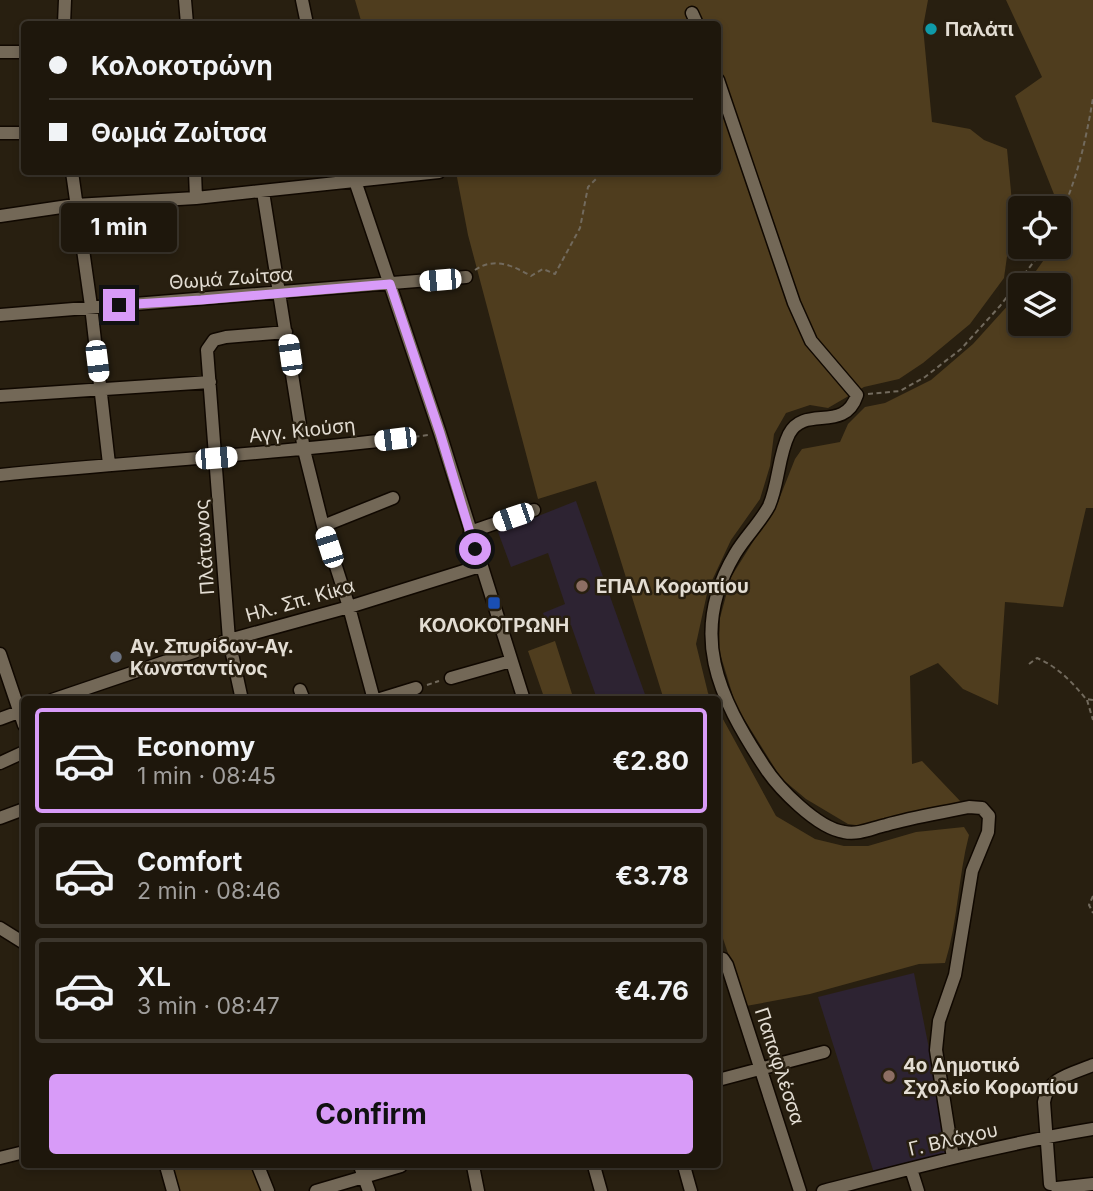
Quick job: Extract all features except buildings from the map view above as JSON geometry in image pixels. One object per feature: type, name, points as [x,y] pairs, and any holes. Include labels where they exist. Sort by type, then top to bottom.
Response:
[{"type":"street","points":[[64,21],[65,0]]},
{"type":"street","points":[[185,0],[187,21]]},
{"type":"street","points":[[302,0],[306,21]]},
{"type":"street","points":[[0,52],[21,52]]},
{"type":"street","points":[[721,89],[805,328],[811,341],[857,396],[853,406],[839,417],[804,420],[789,434],[768,506],[734,555],[720,587],[710,643],[714,670],[735,717],[766,770],[797,805],[830,826],[843,832],[866,831],[969,807],[982,807],[989,816],[988,832],[972,871],[955,975],[939,1021],[936,1051],[953,1158]]},
{"type":"street","points":[[0,133],[21,133]]},
{"type":"street","points":[[72,175],[109,464]]},
{"type":"street","points":[[195,175],[196,198]]},
{"type":"street","points":[[0,216],[75,205],[262,192],[354,176],[375,175]]},
{"type":"street","points":[[354,176],[440,433],[523,696]]},
{"type":"street","points":[[262,192],[304,450],[323,526],[374,696]]},
{"type":"street","name":"Θωμά Ζωίτσα","points":[[0,315],[466,277]]},
{"type":"street","name":"Πλάτωνος","points":[[241,696],[229,640],[207,350],[214,340],[226,337],[286,332]]},
{"type":"street","points":[[0,396],[210,382]]},
{"type":"street","name":"Αγγ. Κιούση","points":[[0,475],[304,450],[395,439]]},
{"type":"street","points":[[323,526],[393,498]]},
{"type":"street","points":[[470,532],[534,510]]},
{"type":"street","name":"Ηλ. Σπ. Κίκα","points":[[64,696],[229,640],[349,607],[480,566]]},
{"type":"street","points":[[0,654],[21,708]]},
{"type":"street","points":[[451,678],[511,661]]},
{"type":"street","points":[[389,696],[416,688]]},
{"type":"street","points":[[0,719],[21,711]]},
{"type":"street","points":[[0,763],[21,753]]},
{"type":"street","points":[[0,818],[21,810]]},
{"type":"street","points":[[0,928],[21,941]]},
{"type":"street","name":"Παπαφλέσσα","points":[[721,958],[727,965],[800,1191]]},
{"type":"street","points":[[721,1079],[824,1052]]},
{"type":"street","points":[[1093,1065],[1055,1080],[1045,1092],[1044,1102],[1045,1137],[1053,1186],[1093,1184]]},
{"type":"street","name":"Γ. Βλάχου","points":[[823,1191],[953,1158],[1093,1129]]},
{"type":"street","points":[[0,1158],[21,1153]]},
{"type":"street","points":[[167,1168],[173,1191]]},
{"type":"street","points":[[259,1168],[268,1191]]},
{"type":"street","points":[[316,1191],[362,1171],[385,1168]]},
{"type":"street","points":[[473,1168],[478,1191]]},
{"type":"street","points":[[595,1168],[601,1191]]},
{"type":"street","points":[[685,1168],[691,1191]]},
{"type":"street","points":[[911,1169],[918,1191]]},
{"type":"street","points":[[362,1171],[369,1191]]},
{"type":"path","points":[[1069,196],[1086,145],[1093,98]]},
{"type":"path","points":[[466,277],[478,267],[492,262],[504,263],[531,276],[544,269],[555,274],[580,228],[588,187],[598,175]]},
{"type":"path","points":[[857,396],[900,391],[925,377],[952,356],[1000,306],[1036,259]]},
{"type":"path","points":[[395,439],[440,433]]},
{"type":"path","points":[[1029,664],[1037,659],[1058,670],[1086,699],[1093,720]]},
{"type":"path","points":[[416,688],[451,678]]},
{"type":"path","points":[[1086,699],[1093,700]]},
{"type":"path","points":[[1093,896],[1089,905],[1093,913]]},
{"type":"shaded area","points":[[355,0],[928,0],[923,27],[932,122],[970,129],[984,140],[1007,149],[1011,196],[1008,196],[1008,249],[1004,278],[970,324],[899,379],[864,387],[828,408],[810,405],[786,413],[774,434],[770,466],[760,499],[731,540],[708,589],[696,644],[710,696],[663,696],[596,481],[538,499],[468,235],[457,175],[721,175],[721,21],[361,21]]},
{"type":"shaded area","points":[[1006,0],[1093,0],[1093,508],[1086,508],[1063,607],[1005,602],[998,705],[963,689],[938,663],[910,676],[912,764],[922,761],[962,803],[863,826],[848,824],[806,799],[781,778],[736,706],[719,650],[720,618],[731,577],[778,502],[795,459],[802,449],[840,442],[848,424],[865,407],[885,403],[931,380],[973,344],[1008,305],[1008,336],[1071,336],[1071,273],[1035,273],[1044,259],[1071,259],[1071,196],[1055,196],[1015,96],[1042,77]]},
{"type":"shaded area","name":"ΕΠΑΛ Κορωπίου","points":[[576,501],[646,696],[596,696],[571,625],[550,633],[543,613],[565,604],[548,553],[511,567],[498,532]]},
{"type":"shaded area","points":[[555,641],[573,696],[544,696],[528,651]]},
{"type":"shaded area","points":[[721,715],[776,816],[815,839],[844,846],[868,846],[916,832],[964,827],[969,835],[945,963],[919,964],[810,994],[746,1006],[721,933]]},
{"type":"shaded area","name":"4ο Δημοτικό Σχολείο Κορωπίου","points":[[914,973],[950,1154],[874,1173],[818,997]]},
{"type":"shaded area","points":[[172,1168],[259,1168],[268,1191],[179,1191]]},
{"type":"place","name":"Παλάτι","points":[[931,29]]},
{"type":"place","name":"ΕΠΑΛ Κορωπίου","points":[[582,586]]},
{"type":"place","name":"ΚΟΛΟΚΟΤΡΩΝΗ","points":[[494,603]]},
{"type":"place","name":"Αγ. Σπυρίδων-Αγ. Κωνσταντίνος","points":[[116,657]]},
{"type":"place","name":"4ο Δημοτικό Σχολείο Κορωπίου","points":[[889,1076]]},
{"type":"route","points":[[119,305],[390,284],[440,433],[475,549]]}]
